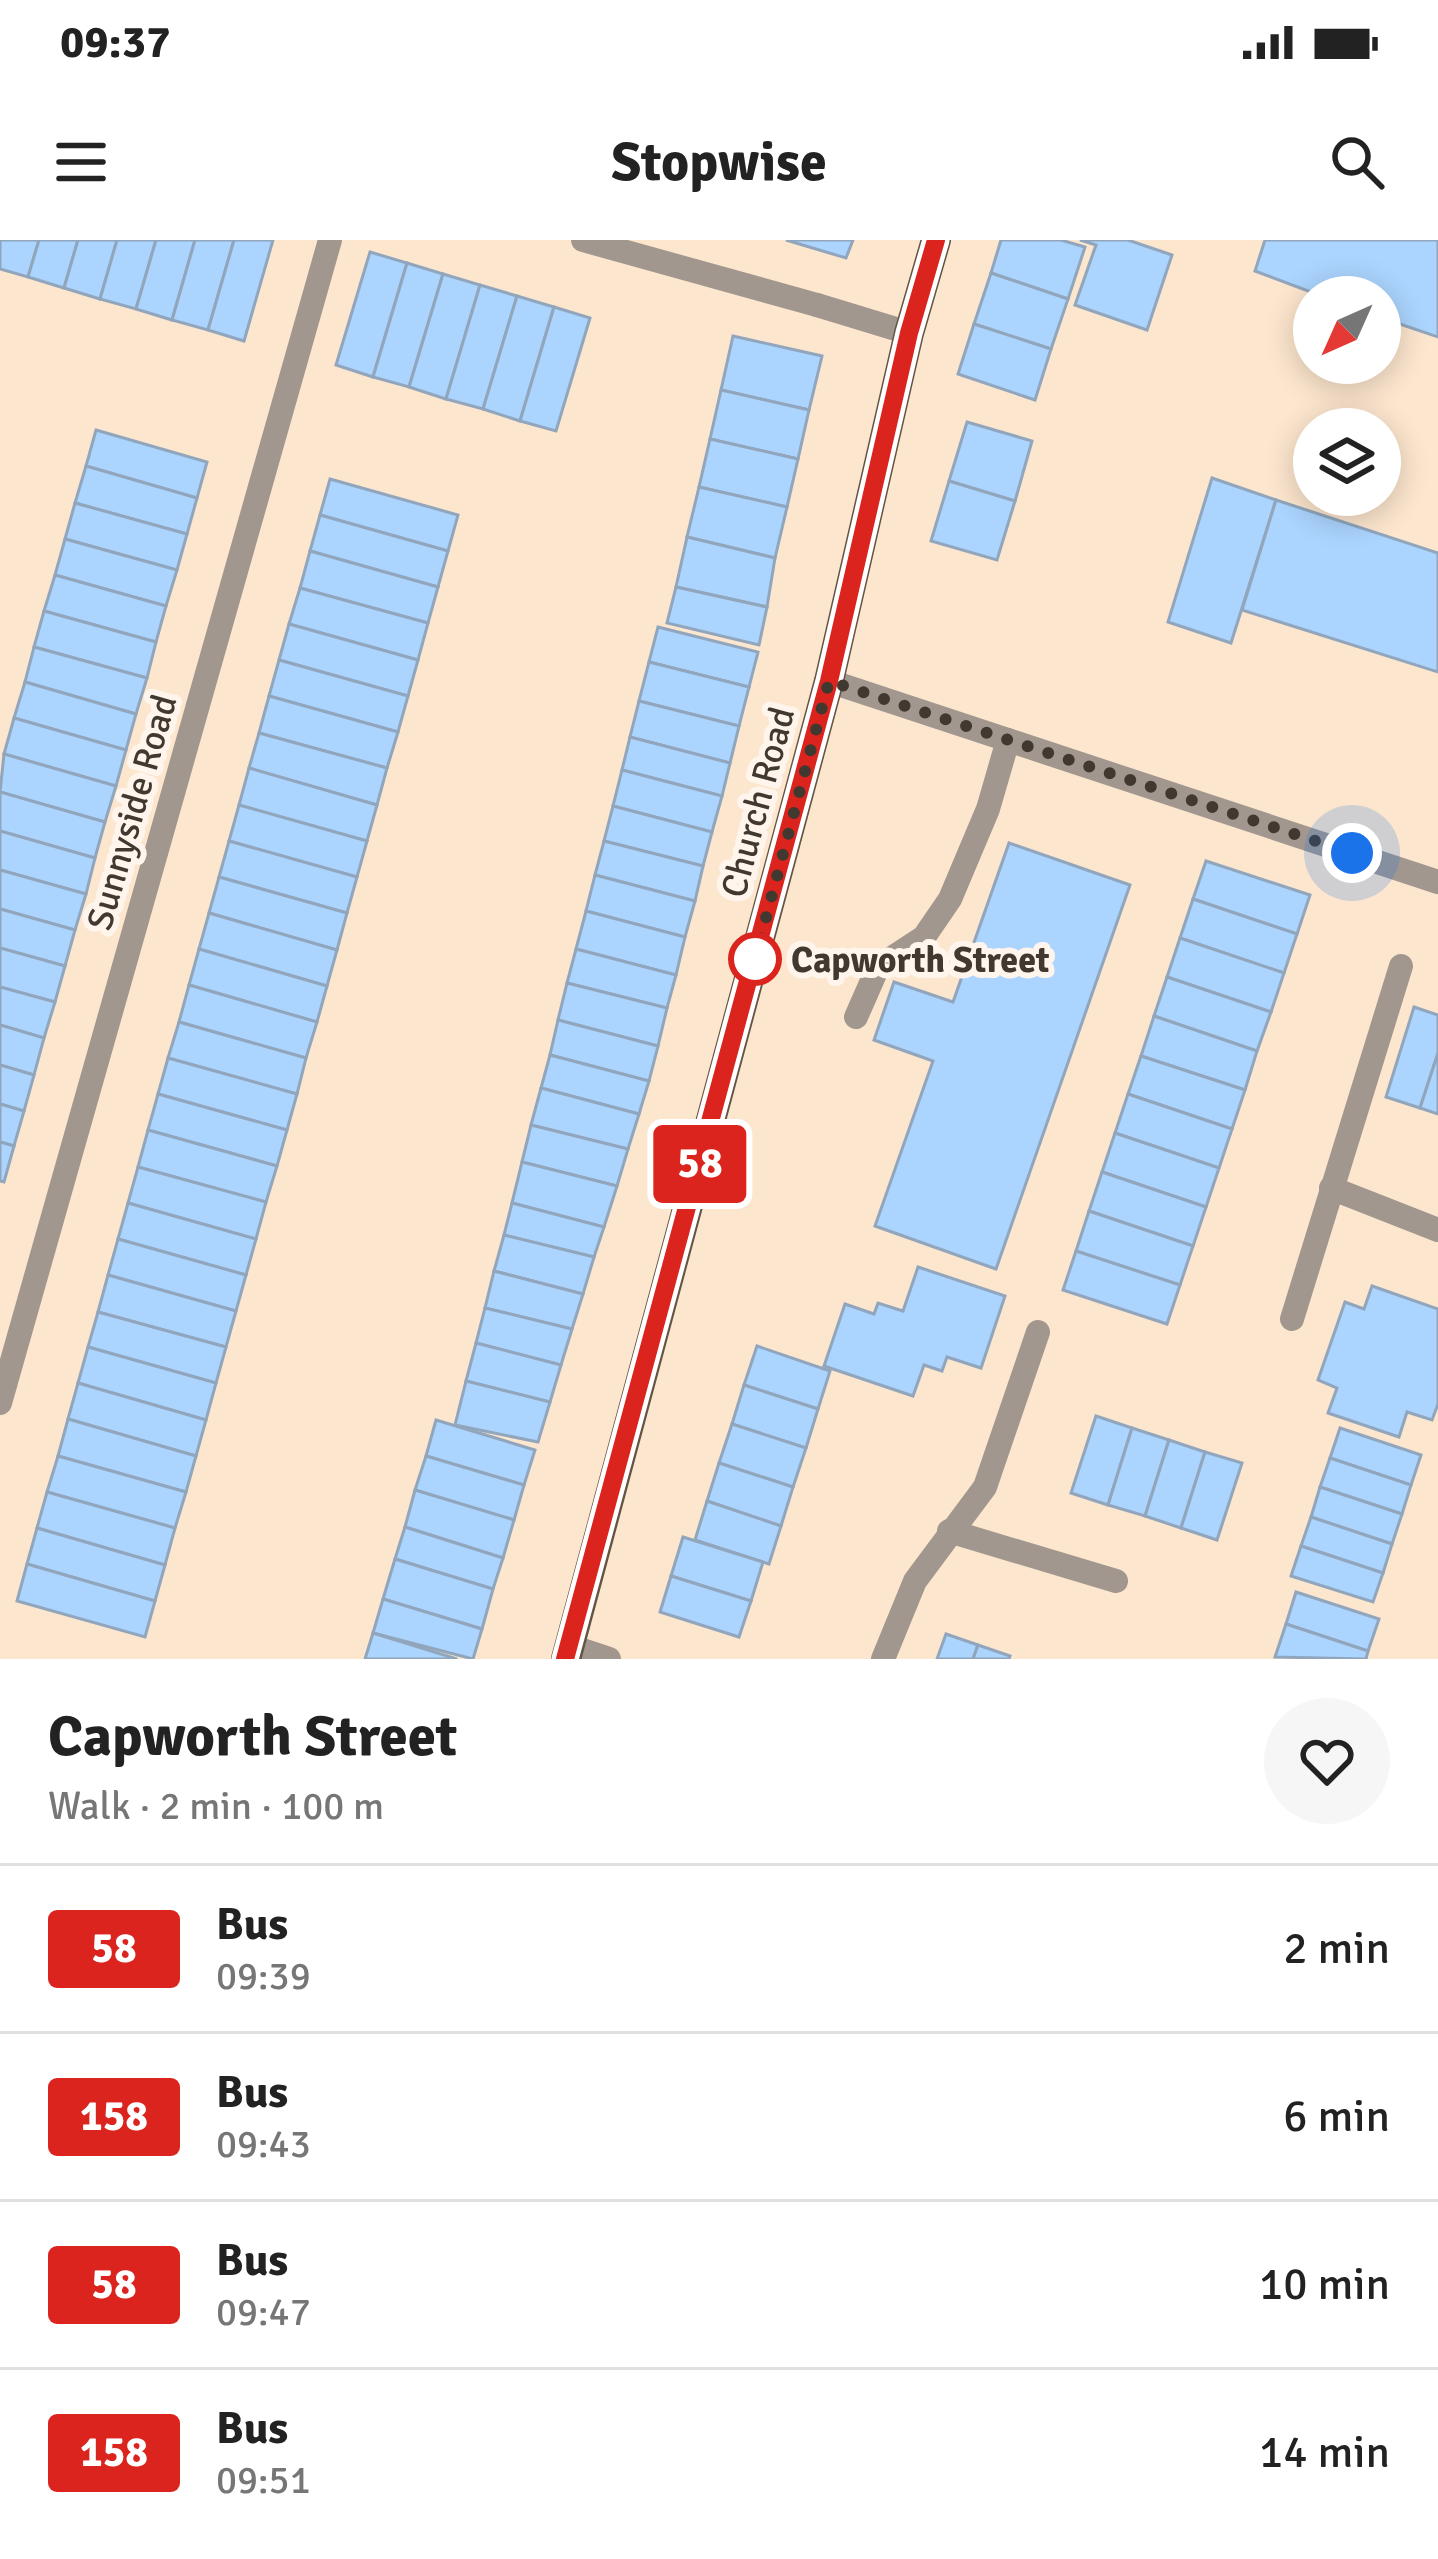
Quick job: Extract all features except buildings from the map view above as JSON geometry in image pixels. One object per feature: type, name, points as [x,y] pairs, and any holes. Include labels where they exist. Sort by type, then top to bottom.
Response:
[{"type":"main road","name":"Church Road","points":[[568,1652],[829,681],[909,333],[936,240]]},
{"type":"street","name":"Sunnyside Road","points":[[0,1403],[330,240]]},
{"type":"street","points":[[583,240],[909,333]]},
{"type":"street","points":[[829,681],[1438,881]]},
{"type":"street","points":[[856,1017],[878,967],[923,938],[950,898],[988,809],[1008,740]]},
{"type":"street","points":[[1292,1318],[1401,966]]},
{"type":"street","points":[[1331,1188],[1438,1230]]},
{"type":"street","points":[[883,1659],[915,1581],[985,1487],[1037,1332]]},
{"type":"street","points":[[949,1531],[1116,1581]]},
{"type":"street","points":[[568,1652],[609,1659]]},
{"type":"bus line","name":"58","points":[[565,1659],[829,681],[909,333],[936,240]]},
{"type":"place","name":"Capworth Street","points":[[755,959]]},
{"type":"route","points":[[755,959],[829,681],[1352,853]]}]
